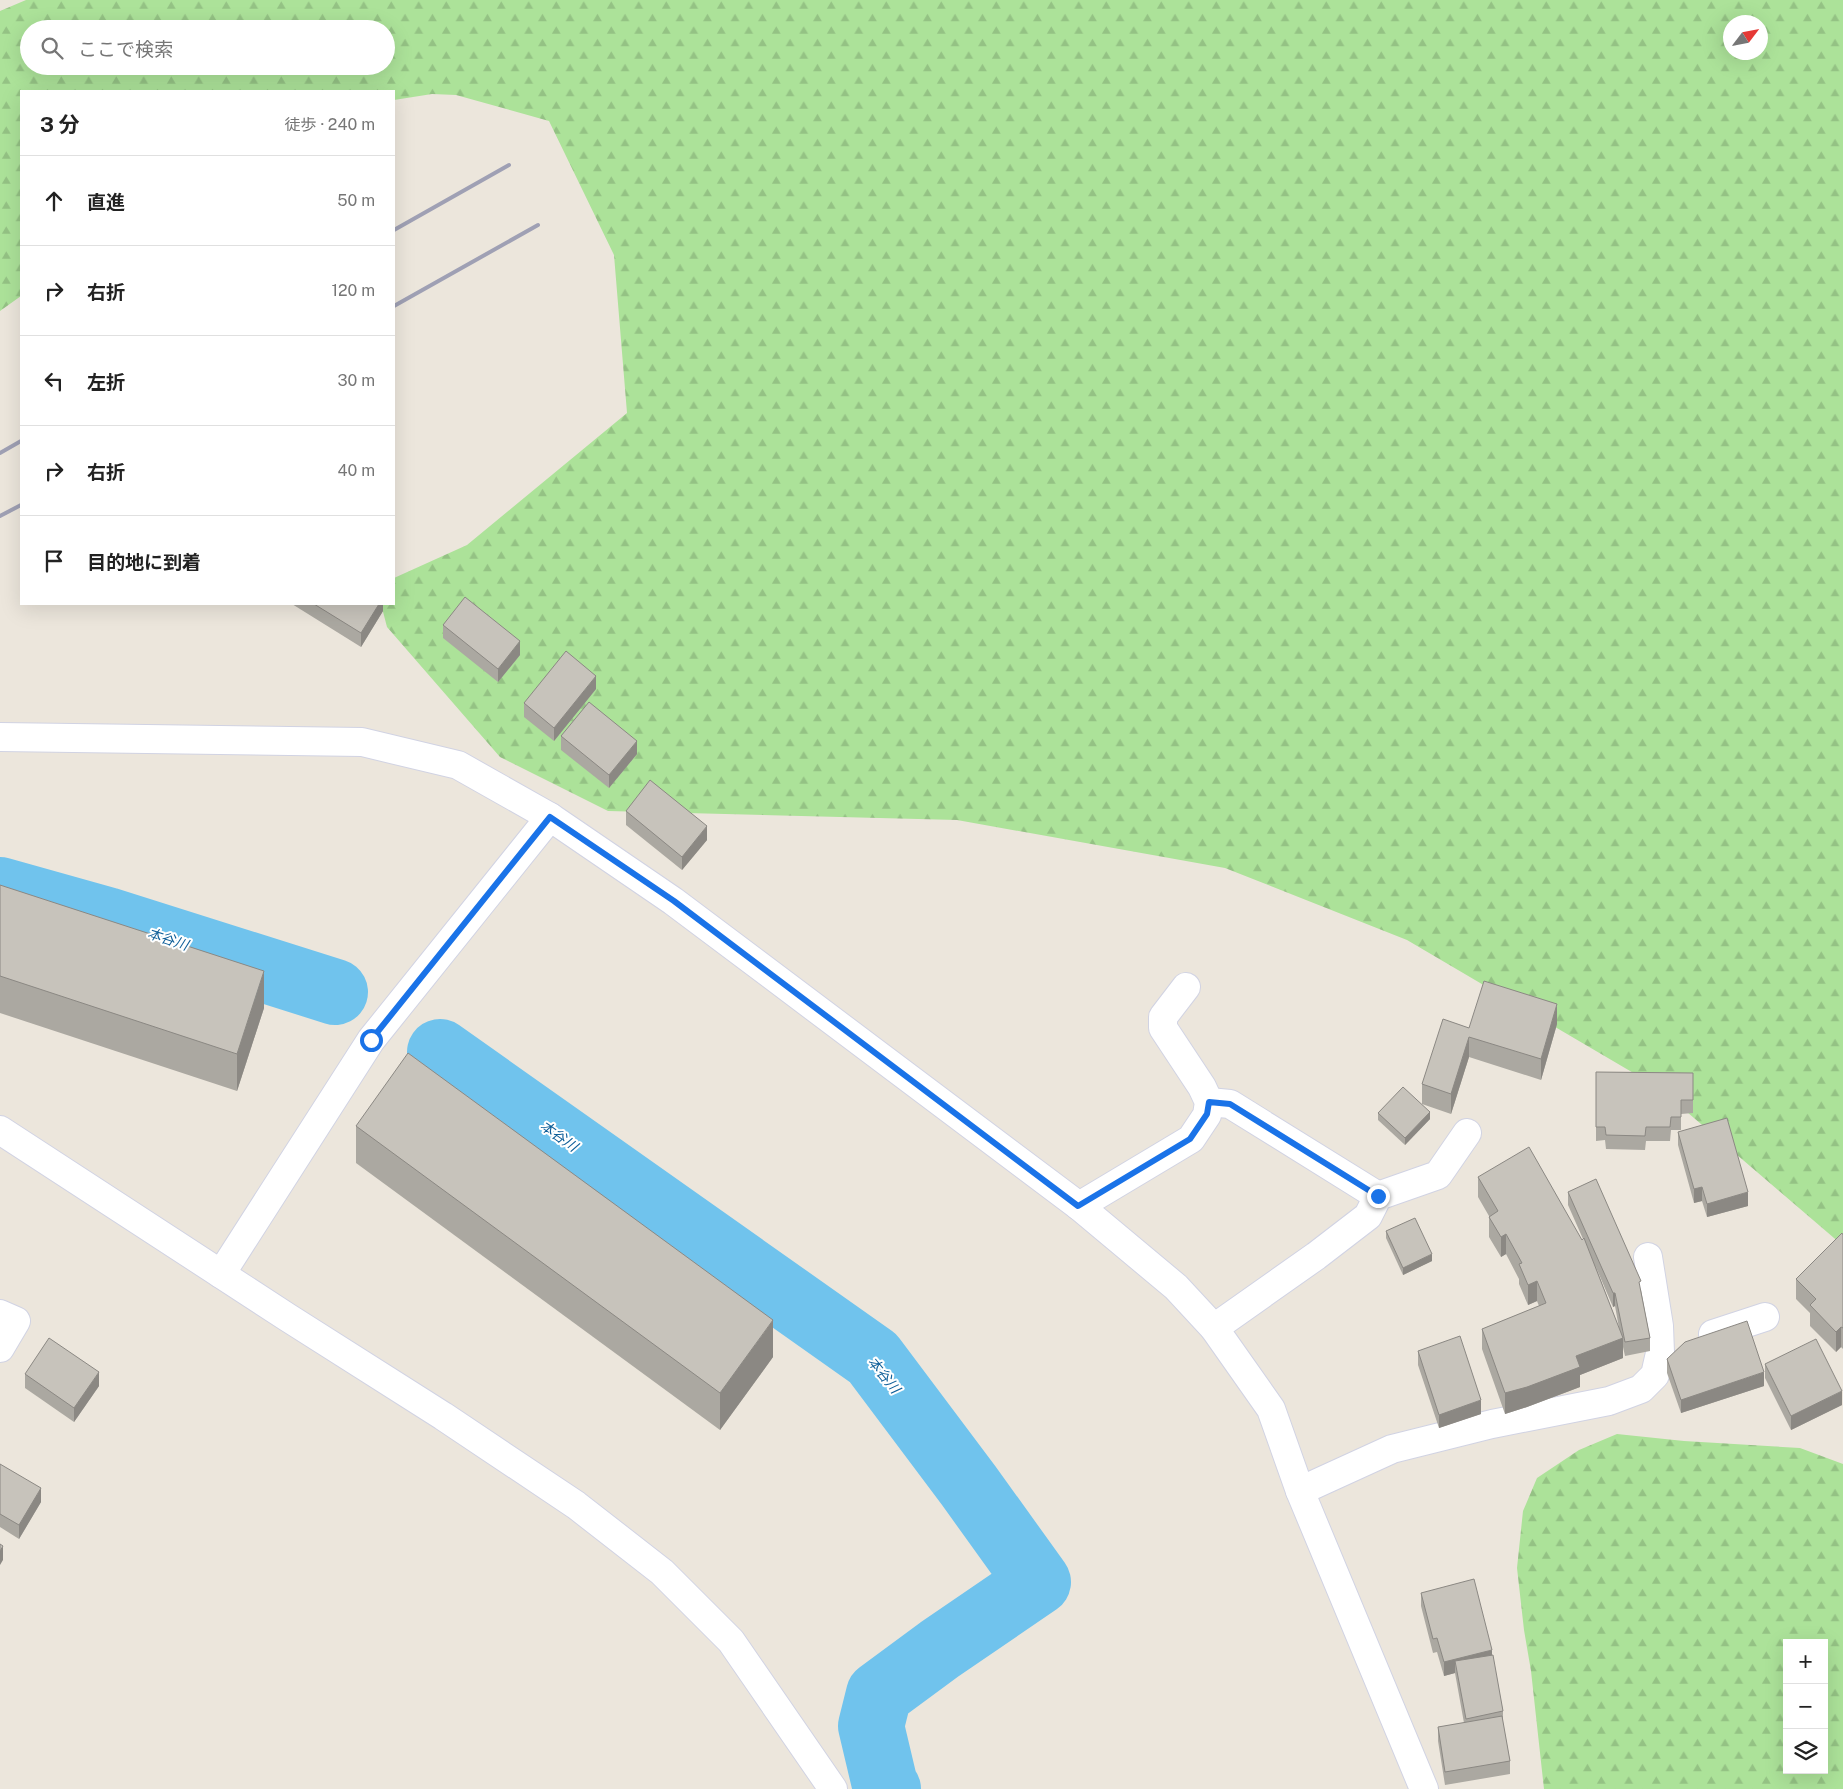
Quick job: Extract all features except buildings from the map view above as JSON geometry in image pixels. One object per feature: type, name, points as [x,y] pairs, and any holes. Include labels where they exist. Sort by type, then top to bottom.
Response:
[{"type":"street","points":[[0,737],[362,742],[458,765],[550,817],[674,901],[1078,1206],[1176,1287],[1214,1328],[1271,1409],[1300,1491],[1424,1789]]},
{"type":"street","points":[[221,1274],[371,1040],[550,817]]},
{"type":"street","points":[[1078,1206],[1190,1139],[1207,1114],[1209,1102],[1202,1087],[1163,1028],[1163,1017],[1186,987]]},
{"type":"street","points":[[1209,1102],[1230,1104],[1378,1196]]},
{"type":"street","points":[[0,1130],[443,1416],[576,1505],[662,1572],[731,1641],[833,1789]]},
{"type":"street","points":[[1214,1328],[1316,1256],[1368,1216],[1378,1196],[1438,1175],[1467,1133]]},
{"type":"street","points":[[1300,1491],[1392,1449],[1492,1424],[1609,1402],[1633,1394],[1641,1389],[1655,1375],[1660,1353],[1660,1326],[1648,1257]]},
{"type":"street","points":[[0,1314],[16,1320],[0,1348]]},
{"type":"street","points":[[1660,1353],[1765,1317]]},
{"type":"green space","points":[[26,0],[1843,0],[1843,1248],[1841,1244],[1659,1088],[1407,940],[1225,868],[957,820],[608,811],[500,757],[387,627],[381,605],[395,605],[395,578],[467,545],[627,413],[614,255],[549,121],[456,95],[432,94],[395,100],[395,90],[20,90],[20,297],[0,311],[0,11]]},
{"type":"green space","points":[[1617,1434],[1684,1441],[1800,1448],[1843,1464],[1843,1789],[1544,1789],[1517,1568],[1523,1511],[1537,1478],[1579,1450]]},
{"type":"waterway","name":"本谷川","points":[[0,890],[107,920],[335,992]]},
{"type":"waterway","name":"本谷川","points":[[440,1052],[873,1358],[1038,1582],[940,1649],[879,1694],[871,1726],[885,1785],[888,1789]]},
{"type":"railway","points":[[395,229],[509,165]]},
{"type":"railway","points":[[395,305],[538,225]]},
{"type":"railway","points":[[0,453],[20,442]]},
{"type":"railway","points":[[0,516],[20,506]]},
{"type":"route","points":[[371,1040],[550,817],[674,901],[1078,1206],[1190,1139],[1207,1114],[1209,1102],[1230,1104],[1378,1196]]}]
